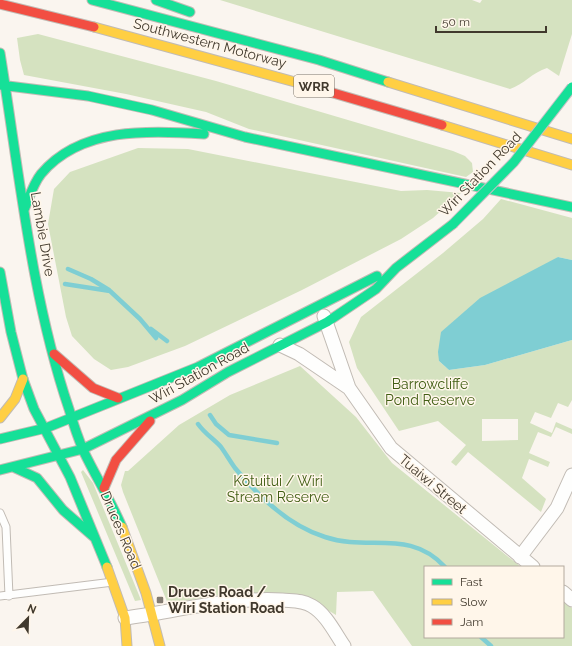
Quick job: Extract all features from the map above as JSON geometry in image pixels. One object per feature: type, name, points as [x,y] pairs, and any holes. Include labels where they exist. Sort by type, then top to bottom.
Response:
[{"type":"main road","name":"Southwestern Motorway","points":[[92,0],[319,60],[572,139]]},
{"type":"main road","points":[[156,0],[201,16]]},
{"type":"main road","name":"Southwestern Motorway","points":[[0,4],[138,38],[268,73],[417,116],[572,165]]},
{"type":"main road","points":[[223,24],[319,60]]},
{"type":"main road","name":"Lambie Drive","points":[[0,55],[3,86],[43,314],[71,418]]},
{"type":"main road","points":[[3,86],[34,88],[88,96],[152,110],[245,137],[572,207]]},
{"type":"main road","name":"Wiri Station Road","points":[[0,470],[83,449],[158,411],[280,345],[327,322],[376,289],[396,268],[453,224],[514,162],[572,87]]},
{"type":"main road","points":[[24,210],[32,188],[48,167],[56,160],[78,147],[92,142],[123,134],[150,131],[245,137]]},
{"type":"main road","name":"Wiri Station Road","points":[[0,439],[46,428],[198,367],[320,306],[352,288],[396,268]]},
{"type":"main road","points":[[0,272],[11,332],[23,379],[34,409],[46,428]]},
{"type":"main road","points":[[54,354],[92,388],[118,398]]},
{"type":"main road","points":[[0,418],[14,399],[23,379]]},
{"type":"main road","points":[[104,488],[116,460],[158,411]]},
{"type":"main road","name":"Druces Road","points":[[71,418],[83,449],[104,488],[131,550],[153,614],[160,646]]},
{"type":"main road","name":"Druces Road","points":[[46,428],[59,454],[113,582],[125,618],[127,646]]},
{"type":"main road","points":[[13,467],[30,474],[42,482],[63,510],[94,537]]},
{"type":"street","name":"Tuaiwi Street","points":[[320,306],[327,322],[349,388],[398,455],[532,566]]},
{"type":"street","name":"Tuaiwi Street","points":[[280,345],[315,364],[349,388]]},
{"type":"street","points":[[520,557],[557,508],[572,475]]},
{"type":"street","points":[[564,593],[572,600]]},
{"type":"street","points":[[125,618],[220,602],[274,600],[301,601],[312,606],[322,614],[344,646]]},
{"type":"lane","points":[[0,513],[6,527],[9,596]]},
{"type":"lane","points":[[0,596],[113,582]]},
{"type":"green space","points":[[220,0],[472,0],[480,3],[482,0],[572,0],[572,34],[559,76],[547,68],[537,72],[519,85],[510,89]]},
{"type":"green space","points":[[38,34],[216,81],[453,151],[465,156],[472,163],[473,172],[466,177],[249,129],[206,112],[126,94],[24,75],[17,38]]},
{"type":"green space","points":[[138,148],[188,149],[401,191],[427,190],[461,193],[433,218],[401,239],[302,290],[185,346],[128,367],[111,370],[94,359],[72,336],[66,317],[48,224],[54,189],[70,172]]},
{"type":"green space","name":"Barrowcliffe Pond Reserve","points":[[501,199],[572,218],[572,260],[558,257],[439,361],[449,370],[485,365],[572,340],[572,400],[568,407],[558,403],[551,418],[535,412],[530,423],[552,433],[556,422],[572,429],[572,434],[556,427],[551,437],[538,432],[529,453],[550,462],[548,467],[529,459],[522,478],[546,499],[541,512],[468,452],[456,466],[451,462],[466,445],[438,421],[399,431],[357,368],[349,342],[361,317],[443,253],[483,219]],"holes":[[[482,419],[518,419],[518,440],[482,441]]]},
{"type":"green space","name":"Kōtuitui / Wiri Stream Reserve","points":[[300,366],[356,417],[392,463],[520,566],[424,566],[424,638],[564,638],[564,602],[572,608],[572,646],[412,646],[373,591],[337,592],[336,615],[307,598],[295,594],[224,594],[168,604],[123,492],[121,485],[125,471],[128,471],[179,425],[230,395]]},
{"type":"green space","points":[[83,470],[93,483],[141,600],[135,601],[81,472]]},
{"type":"water","points":[[558,257],[572,260],[572,340],[485,365],[449,370],[439,361],[438,352],[441,332],[480,298]]},
{"type":"waterway","points":[[68,269],[91,279],[109,290]]},
{"type":"waterway","points":[[65,284],[110,291],[140,319],[156,338]]},
{"type":"waterway","points":[[151,329],[167,341]]},
{"type":"waterway","points":[[210,415],[216,424],[229,435],[277,443]]},
{"type":"waterway","points":[[198,424],[221,447],[235,468],[254,489],[275,509],[299,526],[325,537],[341,541],[357,543],[403,544],[417,548],[431,555],[444,566]]},
{"type":"waterway","points":[[482,638],[491,646]]},
{"type":"traffic: fast","points":[[92,0],[319,60],[388,82]]},
{"type":"traffic: fast","points":[[156,0],[190,12]]},
{"type":"traffic: fast","points":[[0,53],[35,278],[56,366],[82,447],[122,527]]},
{"type":"traffic: fast","points":[[0,85],[88,96],[152,110],[245,137],[572,207]]},
{"type":"traffic: fast","points":[[453,224],[514,162],[572,87]]},
{"type":"traffic: fast","points":[[24,210],[33,187],[41,174],[57,159],[75,147],[116,135],[161,132],[204,134]]},
{"type":"traffic: fast","points":[[0,470],[83,449],[182,400],[228,372],[327,322],[376,289],[396,268],[453,224]]},
{"type":"traffic: fast","points":[[0,272],[11,332],[23,379],[34,409],[70,477],[107,567]]},
{"type":"traffic: fast","points":[[0,439],[46,428],[198,367],[377,276]]},
{"type":"traffic: fast","points":[[13,467],[37,478],[63,510],[94,537]]},
{"type":"traffic: slow","points":[[94,27],[306,85]]},
{"type":"traffic: slow","points":[[388,82],[572,139]]},
{"type":"traffic: slow","points":[[442,125],[572,165]]},
{"type":"traffic: slow","points":[[0,418],[15,399],[23,379]]},
{"type":"traffic: slow","points":[[122,527],[146,593],[160,646]]},
{"type":"traffic: slow","points":[[107,567],[125,618],[127,646]]},
{"type":"traffic: jam","points":[[0,4],[94,27]]},
{"type":"traffic: jam","points":[[306,85],[442,125]]},
{"type":"traffic: jam","points":[[54,354],[93,388],[118,398]]},
{"type":"traffic: jam","points":[[104,488],[116,460],[150,421]]},
{"type":"place","name":"Druces Road / Wiri Station Road","points":[[160,600]]}]
